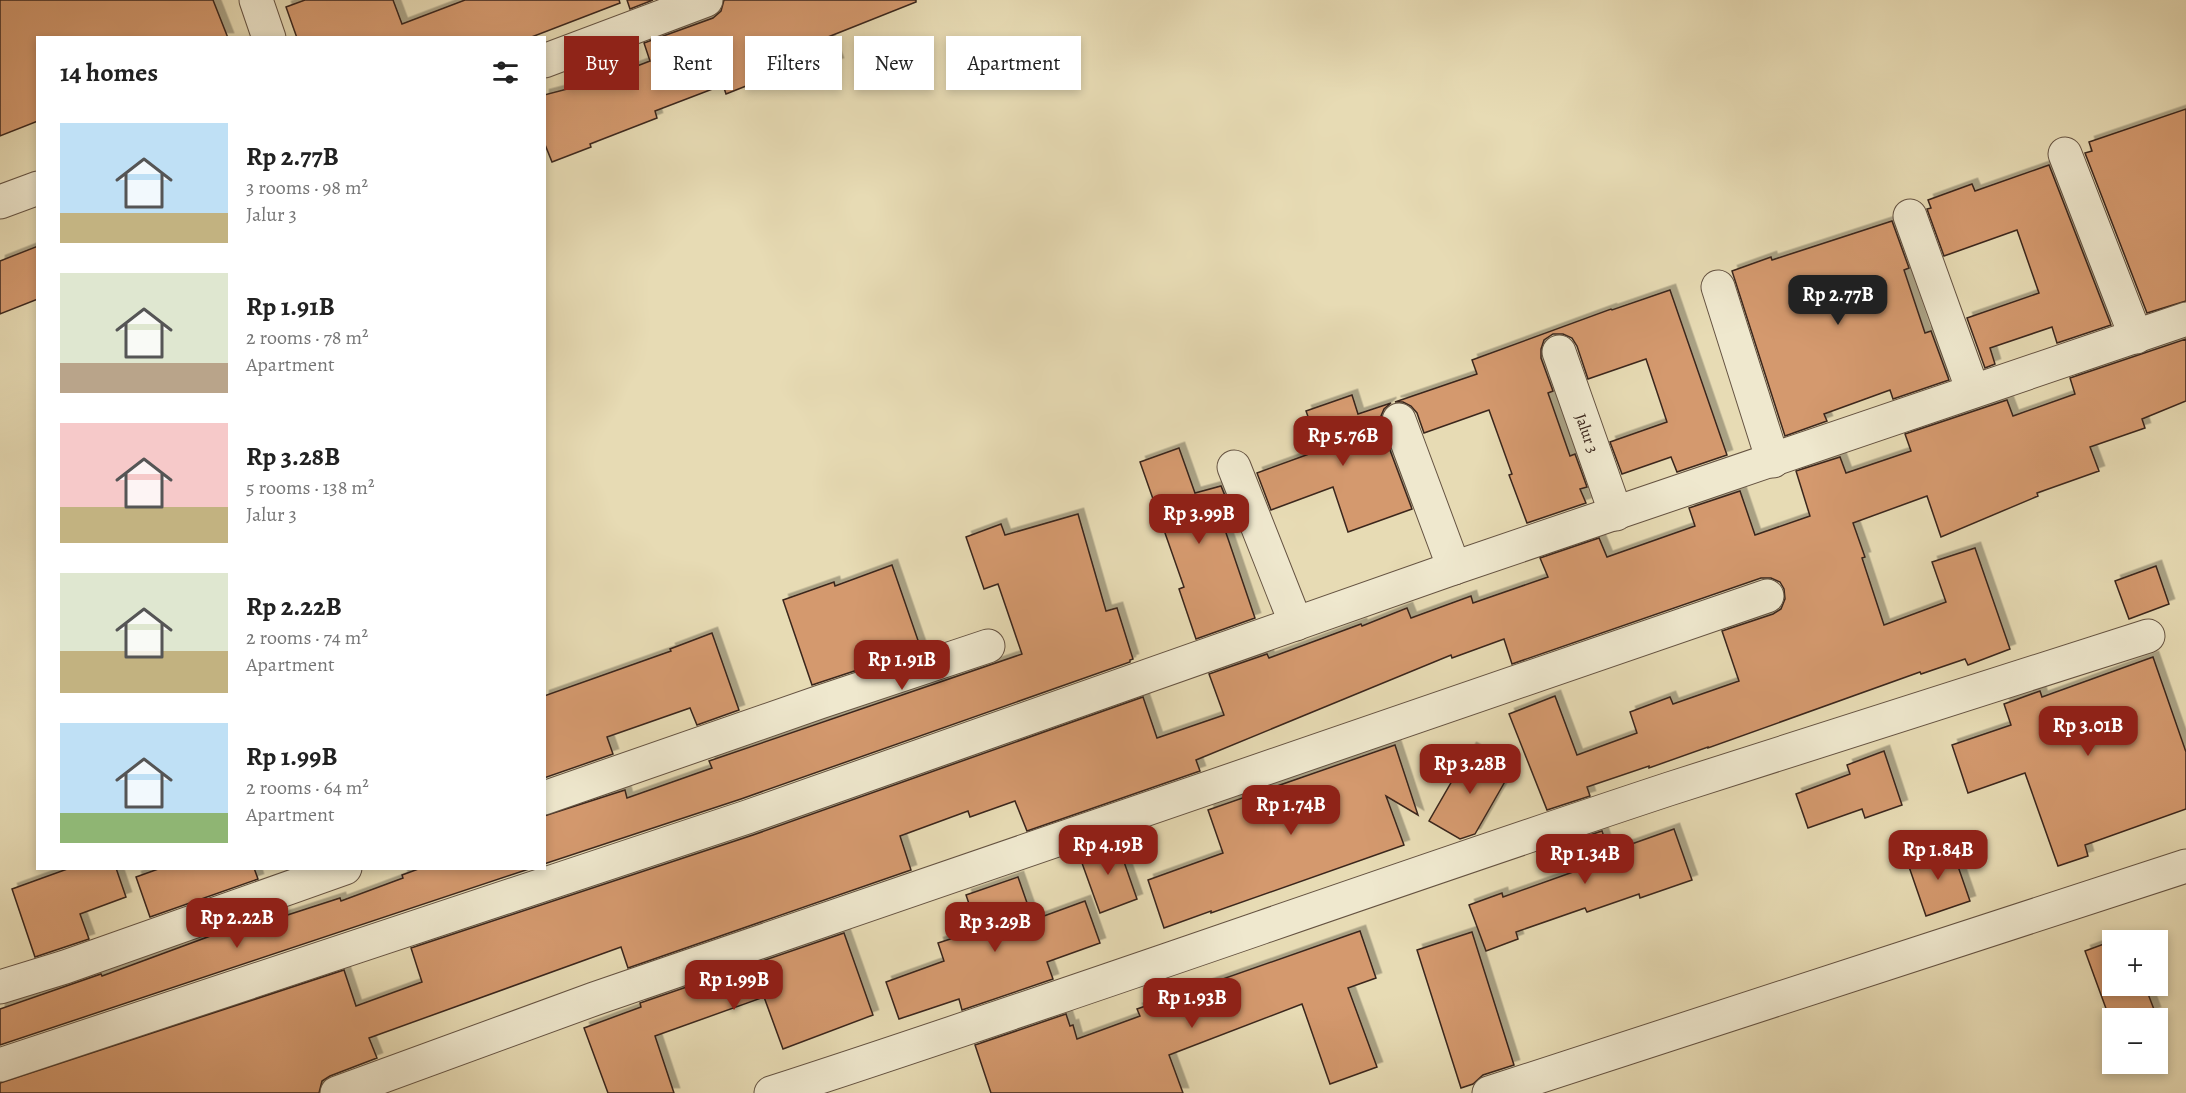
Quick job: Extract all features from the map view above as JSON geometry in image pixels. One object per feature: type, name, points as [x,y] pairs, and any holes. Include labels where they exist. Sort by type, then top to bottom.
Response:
[{"type":"street","points":[[256,0],[268,36]]},
{"type":"street","points":[[546,60],[706,0]]},
{"type":"street","points":[[2065,154],[2136,337]]},
{"type":"street","points":[[0,202],[36,189]]},
{"type":"street","points":[[1910,216],[1973,391]]},
{"type":"street","points":[[1718,287],[1773,461]]},
{"type":"street","points":[[0,1065],[747,817],[1454,568],[2186,319]]},
{"type":"street","name":"Jalur 3","points":[[1559,352],[1616,514]]},
{"type":"street","points":[[1399,420],[1454,568]]},
{"type":"street","points":[[1234,467],[1296,624]]},
{"type":"street","points":[[337,1093],[594,999],[1767,596]]},
{"type":"street","points":[[771,1093],[994,1020],[1260,927],[1669,789],[2148,636]]},
{"type":"street","points":[[546,797],[988,646]]},
{"type":"street","points":[[1489,1093],[2186,866]]},
{"type":"street","points":[[0,987],[66,967],[339,870]]},
{"type":"building","points":[[0,0],[213,0],[227,36],[36,36],[36,122],[0,136]]},
{"type":"building","points":[[305,0],[393,0],[402,24],[465,0],[619,0],[620,3],[534,36],[296,36],[286,7]]},
{"type":"building","points":[[627,0],[653,0],[630,9]]},
{"type":"building","points":[[724,0],[916,0],[916,2],[831,36],[745,36],[745,86],[726,94],[725,90],[733,90],[733,36],[663,36],[713,18],[721,11]]},
{"type":"building","points":[[651,40],[651,90],[710,90],[655,111],[657,118],[590,144],[591,147],[552,162],[546,147],[546,94],[564,90],[639,90],[639,65],[650,61],[644,43]]},
{"type":"building","points":[[2186,109],[2186,301],[2147,313],[2085,153],[2092,151],[2089,142]]},
{"type":"building","points":[[2049,165],[2111,325],[2057,343],[2052,327],[1990,348],[1995,364],[1985,368],[1967,318],[2039,293],[2017,230],[1944,256],[1927,209],[1931,208],[1928,200],[1972,184],[1975,191]]},
{"type":"building","points":[[1892,221],[1909,268],[1904,270],[1925,333],[1931,331],[1949,380],[1893,399],[1890,390],[1824,414],[1827,421],[1785,436],[1732,271]]},
{"type":"building","points":[[36,247],[36,300],[0,314],[0,261]]},
{"type":"building","points":[[1670,290],[1727,455],[1677,472],[1671,457],[1622,474],[1610,442],[1667,422],[1646,359],[1588,379],[1572,338],[1563,334],[1553,334],[1544,340],[1541,358],[1553,391],[1548,393],[1570,456],[1575,454],[1587,487],[1580,489],[1586,503],[1527,523],[1489,410],[1424,433],[1417,413],[1411,406],[1403,402],[1395,402],[1477,374],[1472,360]]},
{"type":"building","points":[[2186,339],[2186,401],[2142,419],[2145,428],[2090,447],[2099,471],[2037,493],[2038,496],[1941,537],[1927,496],[1853,523],[1884,625],[1946,602],[1932,562],[1975,548],[2010,649],[1968,665],[1965,659],[1921,674],[1920,672],[1708,748],[1587,787],[1590,796],[1547,810],[1509,714],[1555,696],[1577,755],[1637,733],[1630,712],[1670,697],[1673,704],[1739,681],[1722,631],[1773,614],[1781,609],[1785,599],[1784,589],[1780,582],[1771,578],[1761,578],[1512,664],[1504,639],[1452,658],[1451,655],[1196,760],[1200,771],[1027,831],[1015,801],[970,817],[968,811],[900,836],[911,870],[628,968],[621,947],[369,1038],[377,1058],[330,1076],[322,1081],[319,1093],[0,1093],[0,1083],[344,970],[356,1006],[422,982],[411,948],[753,835],[1143,697],[1157,738],[1224,715],[1209,674],[1267,654],[1269,658],[1407,608],[1411,618],[1471,596],[1473,603],[1548,577],[1540,558],[1599,538],[1607,557],[1695,526],[1689,508],[1740,491],[1755,535],[1810,516],[1796,471],[1840,457],[1846,473],[1911,451],[1905,434],[2007,400],[2013,416],[2075,394],[2070,378]]},
{"type":"building","points":[[1352,395],[1358,414],[1391,403],[1384,409],[1381,426],[1412,509],[1348,532],[1333,487],[1271,510],[1257,473],[1320,450],[1306,411]]},
{"type":"building","points":[[1179,448],[1195,493],[1221,486],[1236,523],[1224,527],[1255,618],[1196,639],[1179,589],[1184,587],[1140,462]]},
{"type":"building","points":[[1078,514],[1106,611],[1117,608],[1133,659],[1130,662],[741,799],[546,863],[546,815],[625,790],[627,798],[712,768],[709,761],[1022,654],[998,584],[984,589],[966,537],[1001,524],[1005,535]]},
{"type":"building","points":[[892,565],[921,649],[812,685],[783,600],[834,582],[835,586]]},
{"type":"building","points":[[2156,566],[2169,604],[2129,619],[2115,581]]},
{"type":"building","points":[[712,633],[739,710],[697,725],[690,708],[607,737],[613,754],[546,777],[546,695],[671,651],[670,649]]},
{"type":"building","points":[[2153,657],[2186,752],[2186,809],[2085,845],[2088,856],[2058,866],[2025,773],[1968,793],[1952,745],[2011,725],[2004,704],[2040,691],[2042,697]]},
{"type":"building","points":[[1395,745],[1418,815],[1386,796],[1404,845],[1164,928],[1148,880],[1223,853],[1208,810]]},
{"type":"building","points":[[1471,748],[1511,771],[1475,834],[1460,839],[1429,821]]},
{"type":"building","points":[[1884,751],[1902,805],[1865,818],[1862,809],[1808,828],[1796,794],[1850,774],[1847,765]]},
{"type":"building","points":[[1674,829],[1692,880],[1640,898],[1639,894],[1587,912],[1585,908],[1516,932],[1518,939],[1486,951],[1469,905],[1502,893],[1503,897],[1573,872],[1563,844],[1602,831],[1609,852]]},
{"type":"building","points":[[1116,839],[1137,899],[1100,913],[1078,852]]},
{"type":"building","points":[[1951,846],[1970,901],[1926,916],[1907,861]]},
{"type":"building","points":[[64,870],[117,870],[126,897],[80,914],[89,939],[35,957],[12,889]]},
{"type":"building","points":[[155,870],[255,870],[258,879],[150,917],[136,877]]},
{"type":"building","points":[[416,870],[526,870],[0,1045],[0,1009],[101,974],[102,976],[270,914],[272,920],[340,898],[341,901],[403,878],[402,875]]},
{"type":"building","points":[[1018,877],[1033,920],[1085,901],[1100,943],[1047,962],[1053,979],[962,1010],[959,999],[899,1019],[886,982],[944,961],[938,943],[978,930],[966,895]]},
{"type":"building","points":[[1360,931],[1376,978],[1348,988],[1377,1067],[1330,1084],[1302,1004],[1169,1055],[1183,1093],[991,1093],[975,1045],[1066,1014],[1070,1026],[1073,1025],[1077,1039],[1140,1016],[1137,1009]]},
{"type":"building","points":[[1472,932],[1514,1065],[1483,1075],[1473,1084],[1461,1088],[1417,950]]},
{"type":"building","points":[[844,933],[873,1015],[783,1049],[764,997],[655,1036],[674,1093],[608,1093],[584,1028],[641,1007],[640,1003]]},
{"type":"building","points":[[2102,945],[2102,996],[2149,996],[2153,1008],[2106,1008],[2085,951]]}]
